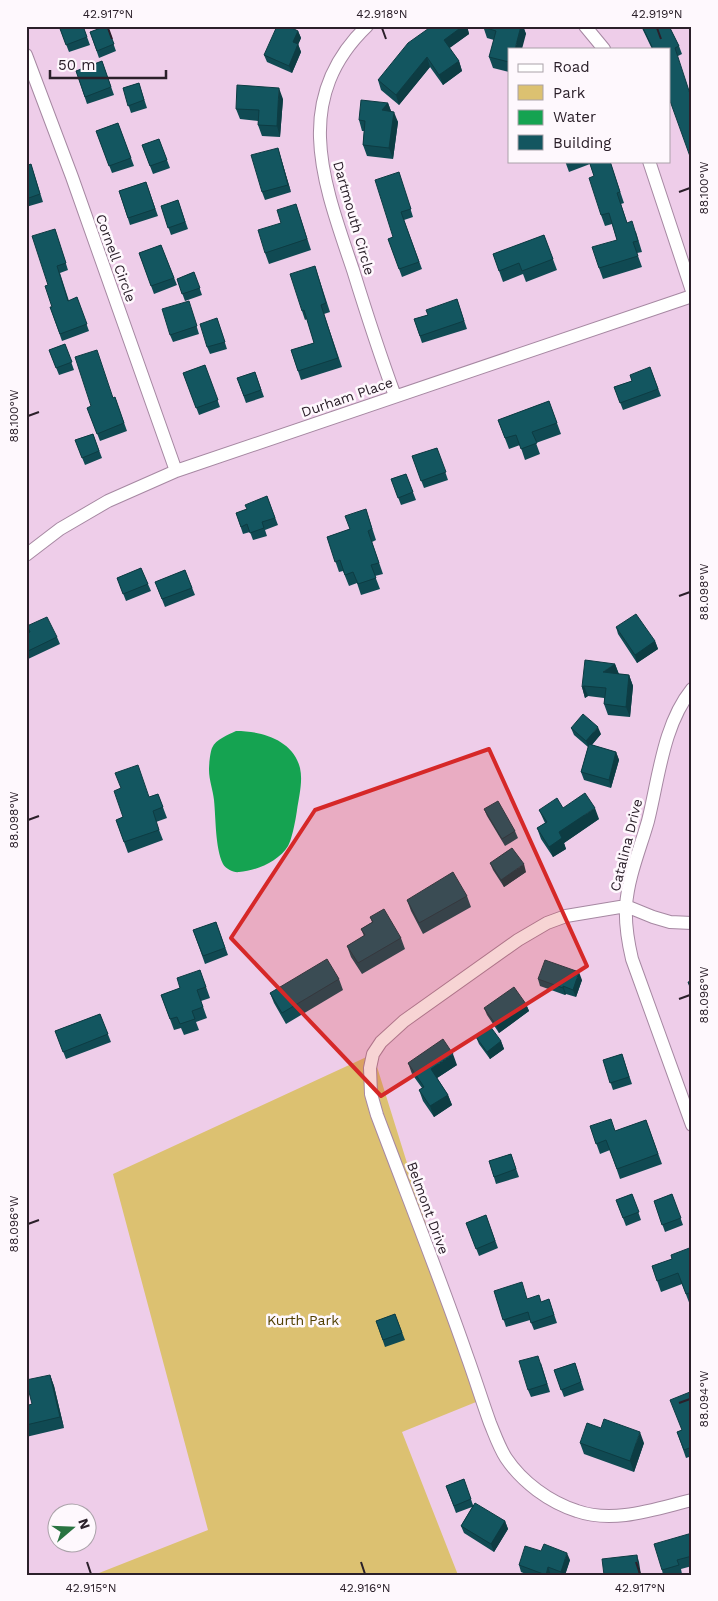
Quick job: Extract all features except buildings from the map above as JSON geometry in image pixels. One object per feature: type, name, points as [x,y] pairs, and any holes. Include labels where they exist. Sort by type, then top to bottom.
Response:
[{"type":"street","name":"Dartmouth Circle","points":[[367,26],[351,42],[336,63],[327,84],[319,124],[320,146],[322,166],[340,231],[395,396]]},
{"type":"street","points":[[585,26],[603,48]]},
{"type":"street","name":"Cornell Circle","points":[[26,55],[72,177],[176,471]]},
{"type":"street","points":[[649,162],[692,291]]},
{"type":"street","name":"Durham Place","points":[[26,555],[74,520],[108,501],[176,471],[692,296]]},
{"type":"street","name":"Catalina Drive","points":[[692,688],[677,711],[670,728],[647,823],[631,877],[626,906],[628,941],[632,959],[692,1125]]},
{"type":"street","points":[[626,906],[670,922],[692,924]]},
{"type":"street","name":"Belmont Drive","points":[[626,906],[566,916],[547,923],[518,940],[404,1021],[381,1042],[373,1054],[369,1080],[371,1094],[378,1115],[464,1346],[484,1407],[496,1438],[506,1457],[520,1475],[538,1491],[557,1503],[578,1512],[602,1517],[630,1514],[692,1500]]},
{"type":"highlighted area","points":[[489,749],[587,966],[381,1096],[231,938],[315,810]]},
{"type":"green space","name":"Kurth Park","points":[[373,1054],[481,1400],[402,1432],[458,1575],[94,1575],[208,1530],[113,1174]]},
{"type":"water","points":[[236,731],[266,735],[284,744],[296,758],[301,778],[295,823],[288,846],[273,861],[253,870],[237,872],[226,868],[220,857],[209,770],[212,748],[216,742]]}]
